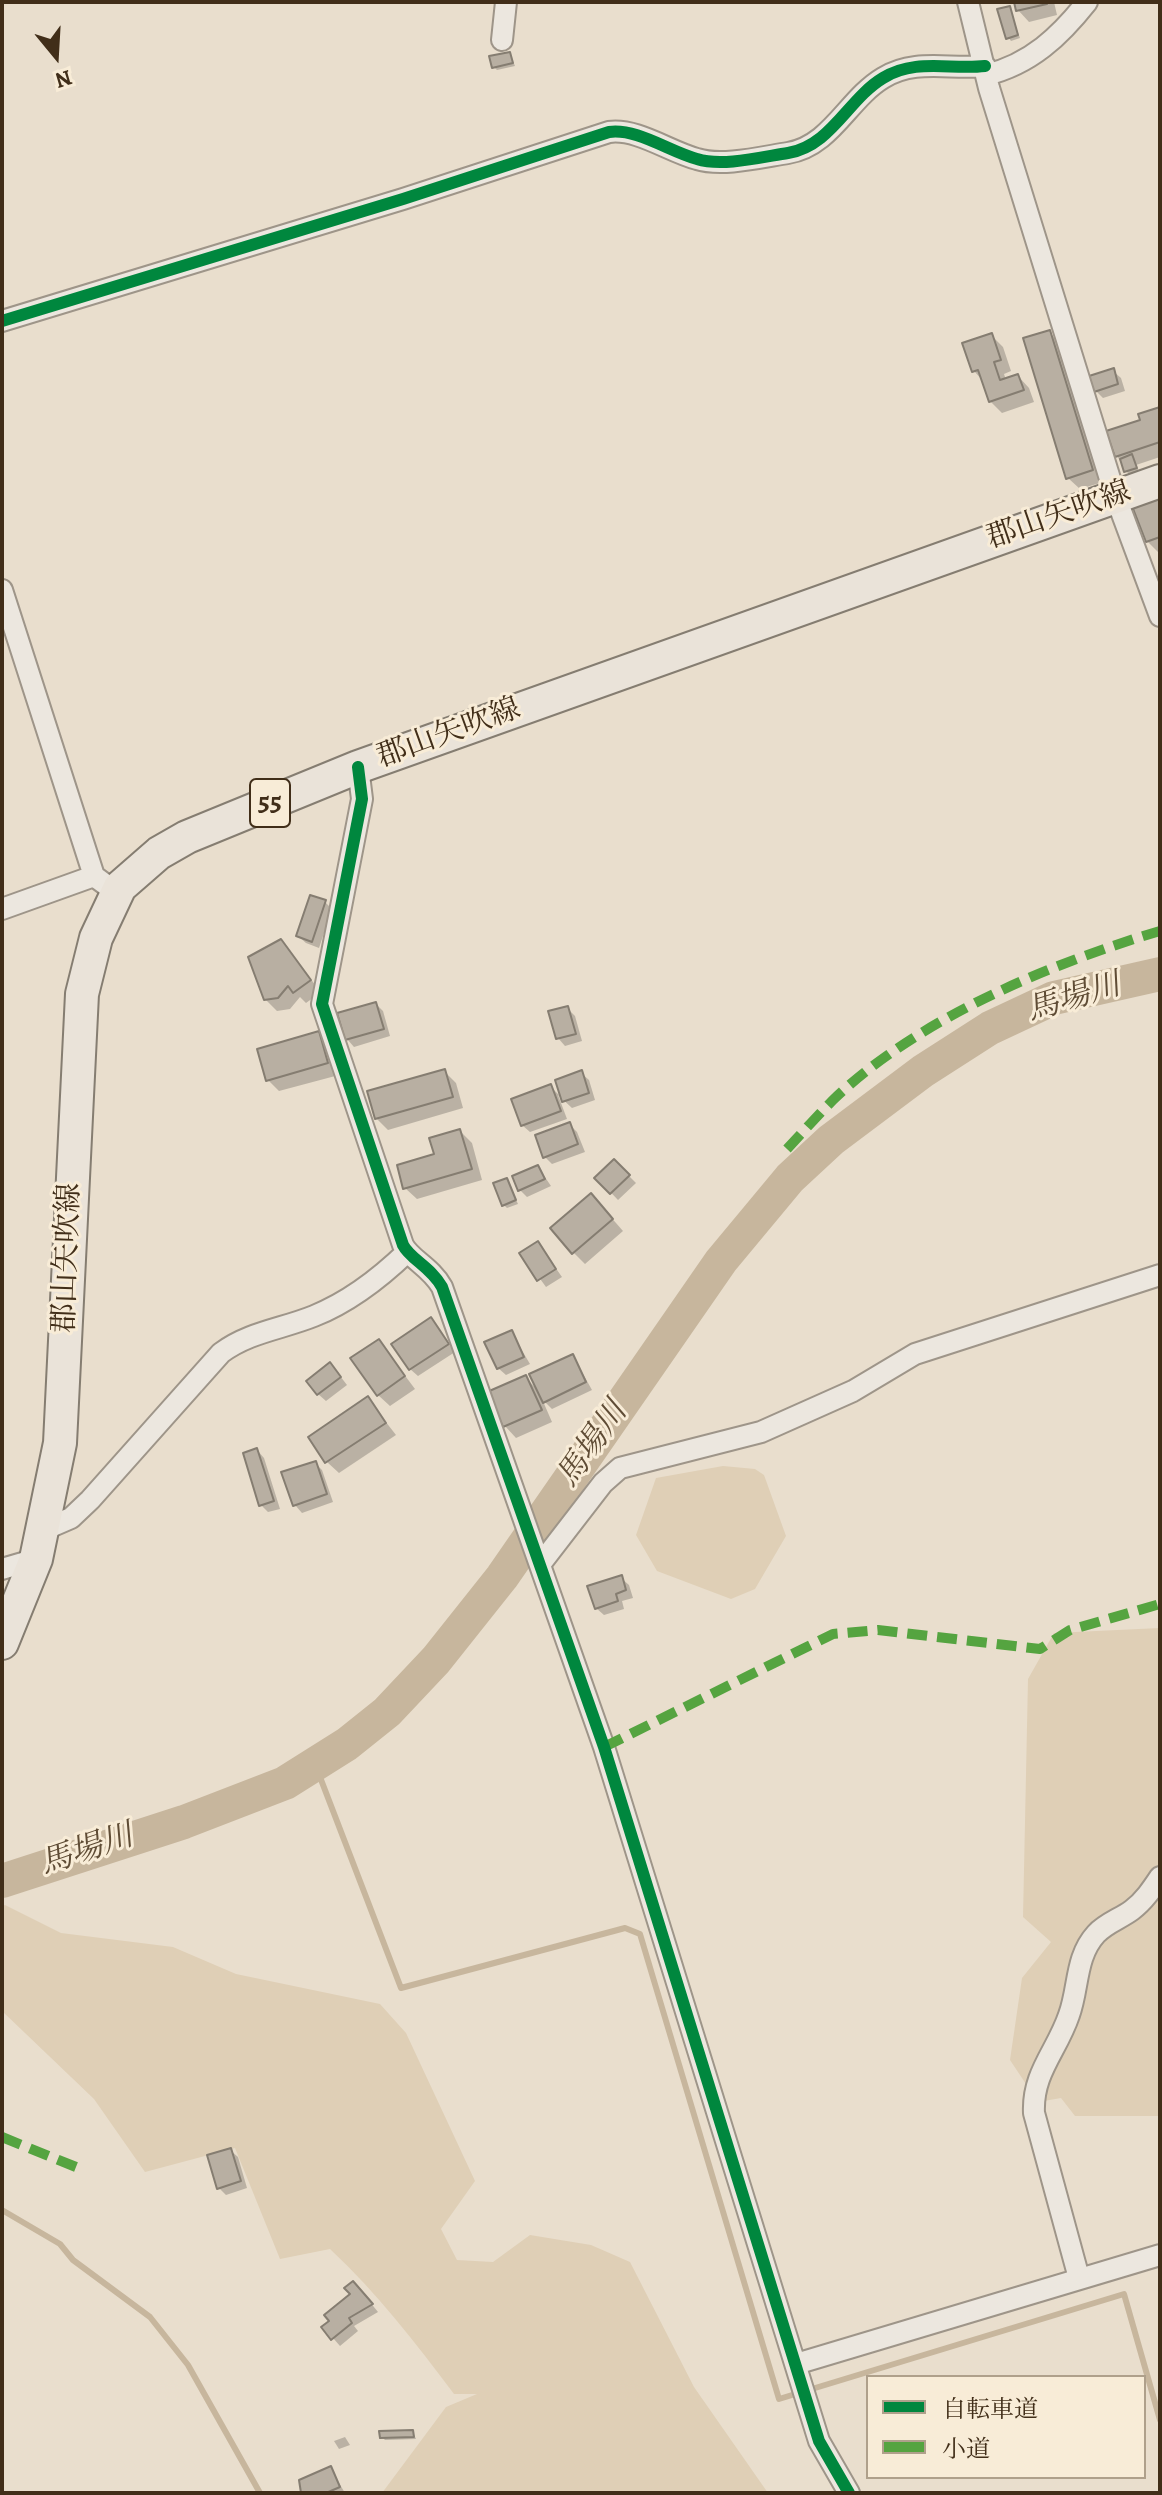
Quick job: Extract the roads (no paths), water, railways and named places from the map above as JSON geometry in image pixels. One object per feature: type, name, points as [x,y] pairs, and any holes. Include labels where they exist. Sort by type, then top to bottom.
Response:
[{"type":"main road","name":"郡山矢吹線","points":[[2,1643],[38,1545],[60,1443],[82,994],[88,960],[106,910],[105,884],[187,837],[358,767],[1160,481]]},
{"type":"street","points":[[502,40],[506,2]]},
{"type":"street","points":[[968,2],[1115,495],[1160,616]]},
{"type":"street","points":[[2,321],[403,199],[609,132],[625,133],[699,160],[722,161],[803,150],[822,137],[884,77],[935,64],[1004,71],[1035,55],[1064,31],[1087,2]]},
{"type":"street","points":[[2,590],[105,884],[2,909]]},
{"type":"street","points":[[358,767],[362,799],[322,1004],[407,1252],[433,1271],[442,1287],[540,1557],[604,1747],[819,2441],[849,2493]]},
{"type":"street","points":[[2,1569],[38,1545],[90,1500],[221,1353],[236,1342],[315,1316],[378,1280],[407,1252]]},
{"type":"street","points":[[540,1557],[603,1483],[620,1468],[761,1432],[853,1391],[915,1354],[1160,1275]]},
{"type":"street","points":[[1079,2278],[1034,2113],[1033,2098],[1046,2058],[1069,2015],[1077,1973],[1090,1943],[1097,1933],[1142,1902],[1160,1877]]},
{"type":"street","points":[[796,2364],[1160,2255]]},
{"type":"waterway","name":"馬場川","points":[[2,1881],[184,1822],[285,1783],[347,1744],[387,1712],[436,1660],[502,1577],[721,1261],[790,1178],[831,1140],[923,1071],[990,1028],[1054,998],[1160,974]]},
{"type":"waterway","points":[[315,1764],[401,1988],[625,1928],[640,1934],[779,2399],[1124,2294],[1160,2420]]},
{"type":"waterway","points":[[2,2210],[60,2244],[73,2260],[150,2317],[188,2365],[260,2493]]}]
